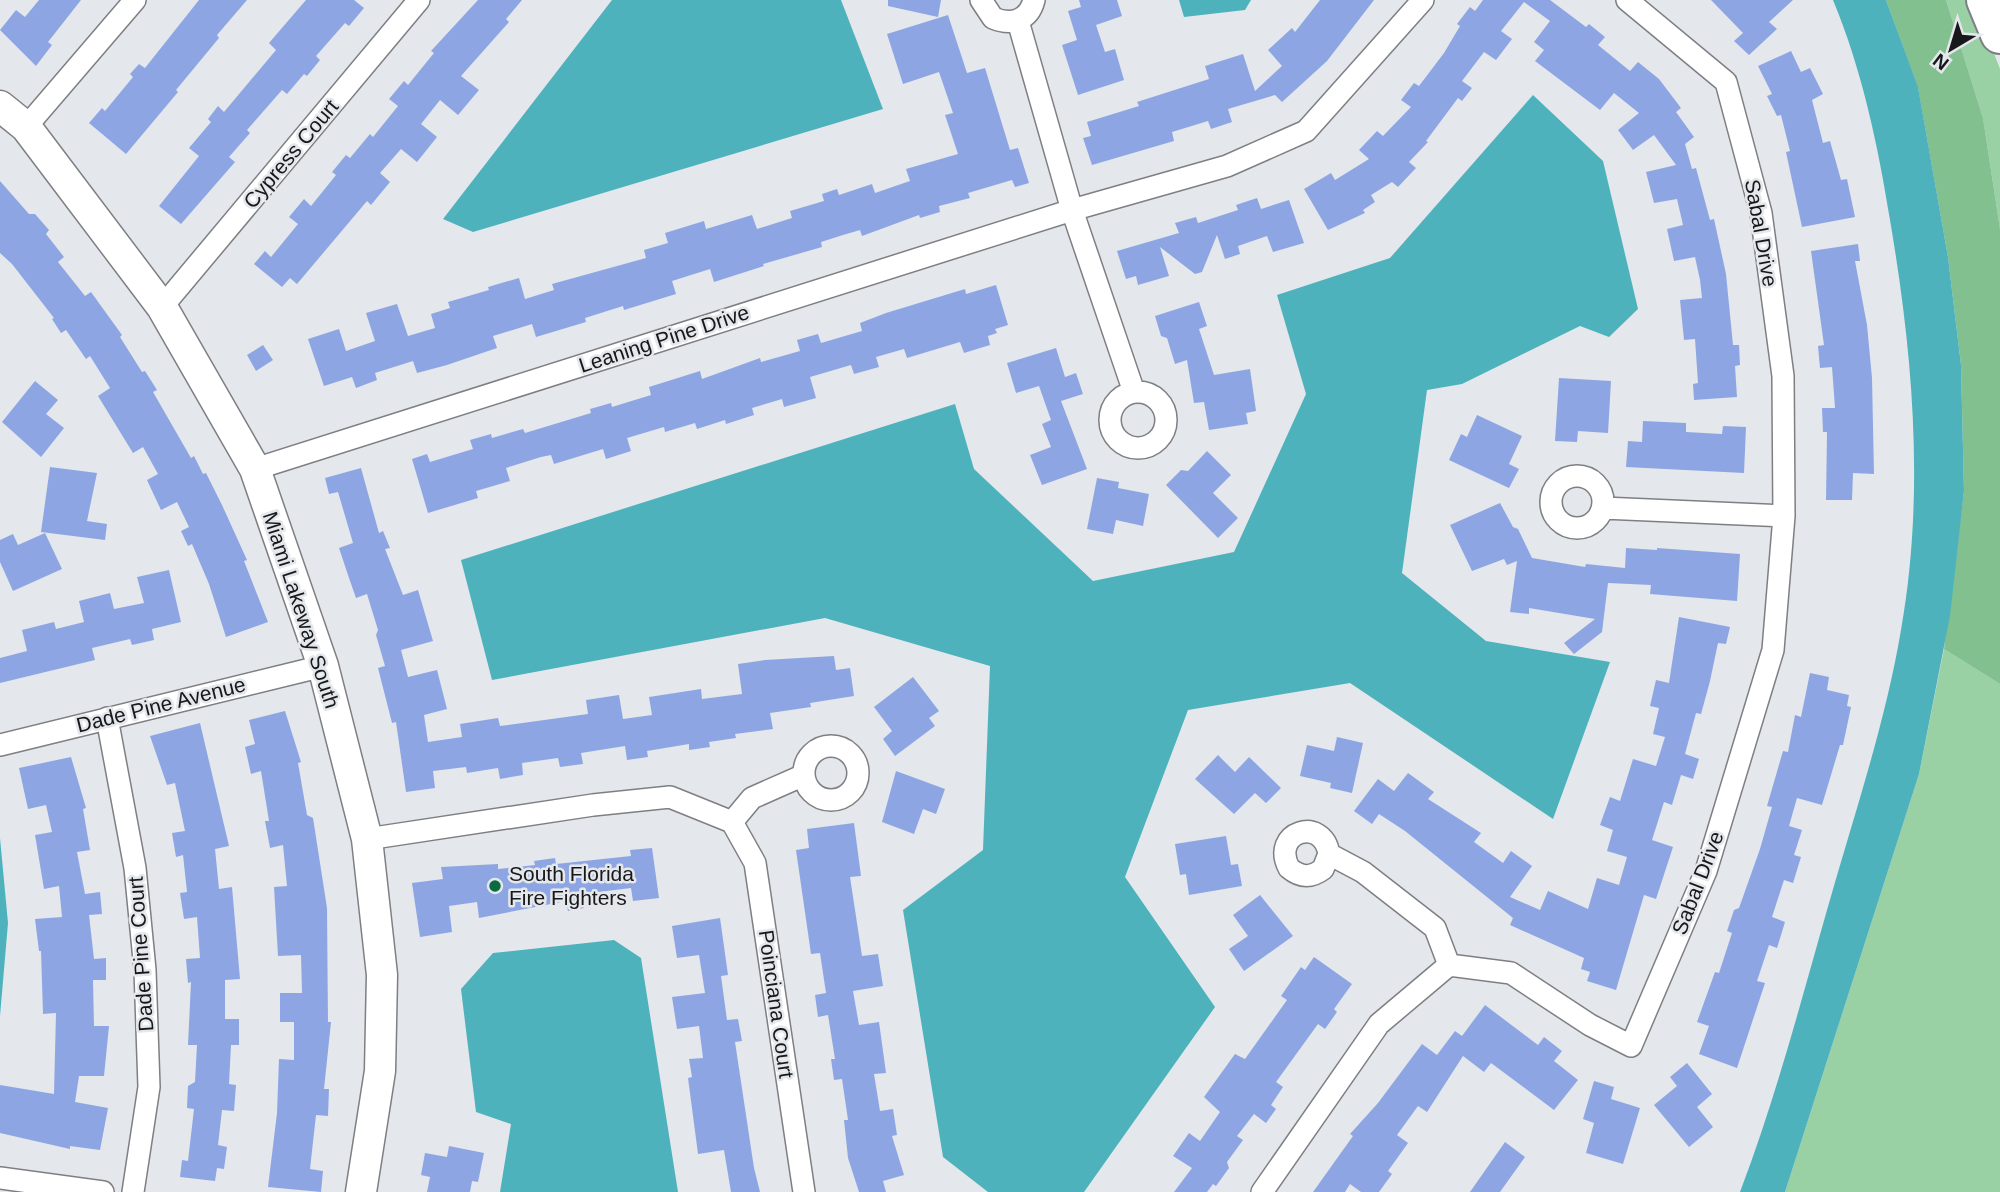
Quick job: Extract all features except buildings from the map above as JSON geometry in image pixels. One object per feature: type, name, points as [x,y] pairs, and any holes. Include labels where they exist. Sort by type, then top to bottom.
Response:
[{"type":"highway","points":[[1986,0],[2000,34]]},
{"type":"street","points":[[26,127],[135,0]]},
{"type":"street","name":"Cypress Court","points":[[162,307],[419,0]]},
{"type":"street","points":[[981,0],[993,18],[1009,23],[1018,21],[1031,10],[1034,0]]},
{"type":"street","name":"Leaning Pine Drive","points":[[255,469],[1072,210],[1227,166],[1306,131],[1423,0]]},
{"type":"street","name":"Sabal Drive","points":[[1449,965],[1511,974],[1590,1025],[1631,1046],[1706,871],[1773,650],[1784,516],[1783,376],[1761,213],[1726,82],[1627,0]]},
{"type":"street","points":[[1018,21],[1072,210],[1134,392]]},
{"type":"street","name":"Miami Lakeway South","points":[[0,106],[26,127],[162,307],[255,469],[323,666],[367,839],[382,975],[380,1058],[360,1192]]},
{"type":"street","points":[[1602,508],[1784,516]]},
{"type":"street","name":"Dade Pine Avenue","points":[[0,745],[323,666]]},
{"type":"street","name":"Dade Pine Court","points":[[107,718],[135,869],[145,970],[149,1087],[133,1192]]},
{"type":"street","points":[[367,839],[593,805],[670,797],[732,822],[752,798],[804,775]]},
{"type":"street","name":"Poinciana Court","points":[[732,822],[755,863],[804,1192]]},
{"type":"street","points":[[1262,1192],[1379,1024],[1449,965],[1435,928],[1363,872],[1329,855]]},
{"type":"street","points":[[0,1178],[103,1192]]},
{"type":"green space","points":[[1886,0],[1946,0],[1983,118],[2000,229],[2000,684],[1944,649],[1964,491],[1961,365],[1948,257],[1918,88]]},
{"type":"green space","points":[[1946,0],[1973,0],[2000,69],[2000,229],[1983,118]]},
{"type":"green space","points":[[1944,649],[2000,684],[2000,1192],[1785,1192],[1919,774]]},
{"type":"water","points":[[612,0],[841,0],[883,109],[473,232],[443,219]]},
{"type":"water","points":[[1179,0],[1251,0],[1245,10],[1184,17]]},
{"type":"water","points":[[1833,0],[1886,0],[1918,87],[1948,257],[1961,365],[1964,491],[1950,616],[1919,774],[1785,1192],[1740,1192],[1765,1122],[1877,736],[1901,630],[1913,528],[1910,373],[1898,271],[1868,108]]},
{"type":"water","points":[[1533,95],[1603,161],[1638,309],[1609,337],[1580,326],[1462,384],[1427,390],[1402,573],[1486,641],[1610,662],[1553,819],[1350,683],[1188,710],[1125,877],[1215,1007],[1084,1192],[988,1192],[943,1157],[903,910],[983,850],[990,666],[825,618],[492,680],[461,560],[955,404],[974,469],[1093,581],[1234,552],[1306,394],[1277,295],[1390,258]]},
{"type":"water","points":[[0,838],[8,923],[0,1016]]},
{"type":"water","points":[[614,940],[641,958],[678,1192],[500,1192],[511,1124],[476,1112],[461,989],[493,953]]},
{"type":"place","name":"South Florida Fire Fighters","points":[[495,886]]}]
